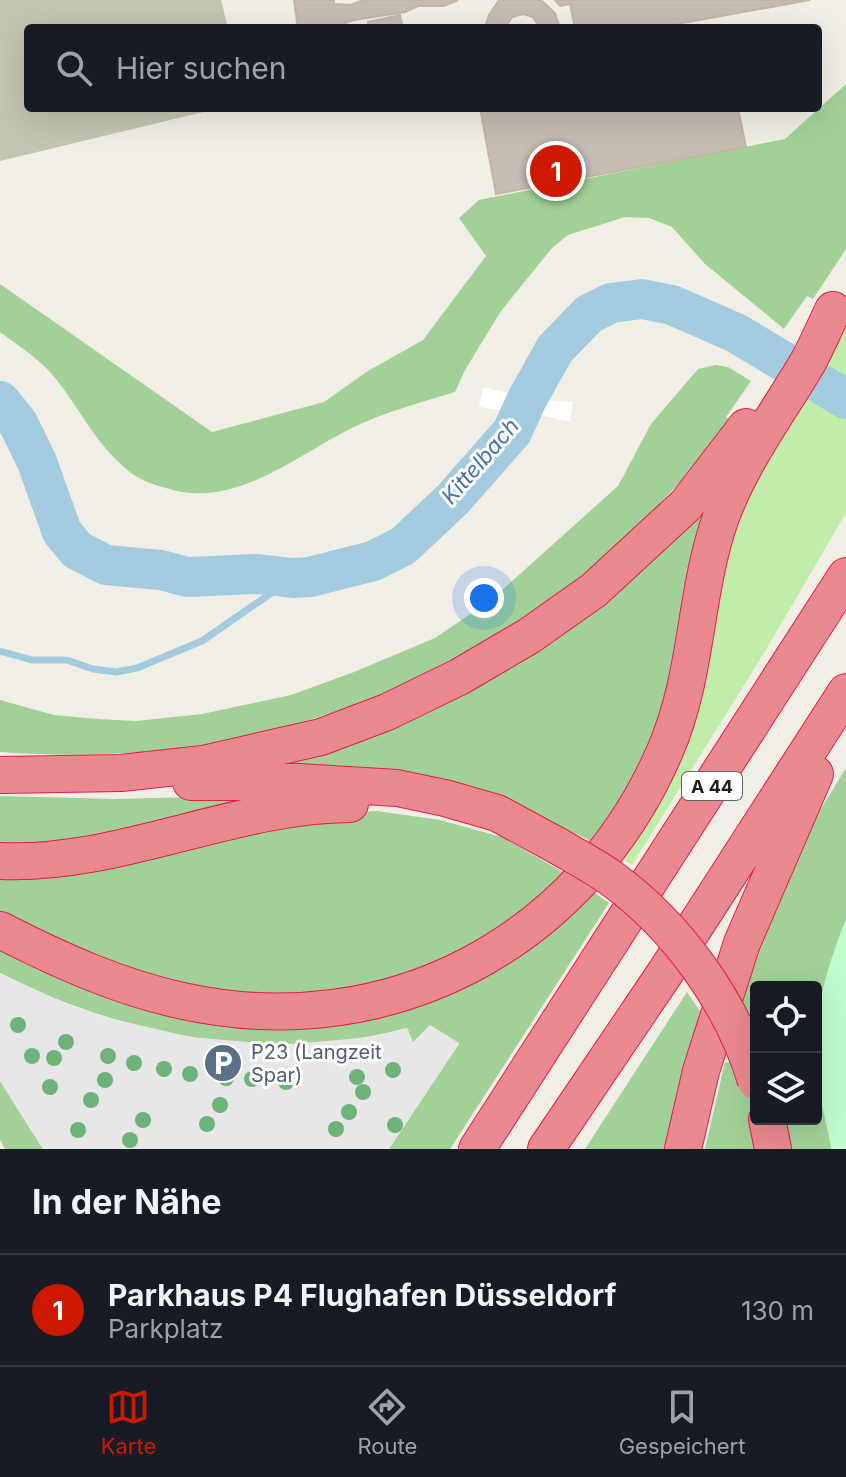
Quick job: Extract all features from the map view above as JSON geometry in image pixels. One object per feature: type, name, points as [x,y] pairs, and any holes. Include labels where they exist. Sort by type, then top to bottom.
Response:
[{"type":"highway","points":[[0,930],[92,974],[135,989],[183,1001],[265,1011],[340,1008],[383,999],[464,968],[515,938],[553,910],[602,859],[638,808],[666,749],[688,683],[702,596],[720,519],[755,428],[799,351],[839,301]]},
{"type":"highway","points":[[1,775],[121,773],[203,764],[321,737],[387,712],[471,671],[529,636],[594,590],[686,505],[755,428]]},
{"type":"highway","name":"A 44","points":[[477,1149],[846,576]]},
{"type":"highway","name":"A 44","points":[[546,1149],[665,973],[846,692]]},
{"type":"highway","points":[[683,1149],[716,1020],[742,943],[846,703]]},
{"type":"highway","points":[[1,775],[92,787],[209,781],[397,788],[497,813],[610,878],[659,920],[698,965],[750,1063]]},
{"type":"highway","points":[[0,861],[74,858],[319,804],[375,804],[424,809],[478,820],[558,846]]},
{"type":"highway","points":[[768,1125],[773,1149]]},
{"type":"shaded area","points":[[0,0],[221,0],[227,24],[24,24],[24,112],[203,112],[0,161]]},
{"type":"shaded area","name":"P23 (Langzeit Spar)","points":[[0,973],[64,1003],[105,1017],[190,1037],[281,1045],[372,1037],[407,1028],[413,1042],[430,1025],[459,1043],[389,1149],[43,1149],[0,1081]]},
{"type":"green space","points":[[846,84],[846,249],[813,299],[807,296],[784,329],[704,263],[672,227],[649,218],[625,217],[568,235],[552,248],[501,311],[455,392],[368,421],[241,486],[216,492],[192,493],[154,485],[138,477],[113,457],[50,372],[0,332],[0,284],[212,432],[324,402],[368,371],[423,340],[486,256],[459,218],[479,200],[785,139],[815,112],[822,112],[822,106]]},
{"type":"green space","points":[[846,323],[846,513],[764,653],[632,865],[618,856],[741,497]]},
{"type":"green space","points":[[716,365],[728,367],[751,381],[726,417],[732,420],[695,465],[637,528],[560,597],[471,652],[401,686],[346,708],[235,739],[120,753],[61,755],[0,752],[0,700],[54,715],[97,719],[136,721],[202,714],[291,695],[435,638],[491,600],[618,486],[651,424],[698,369]]},
{"type":"green space","points":[[726,468],[686,637],[655,736],[635,778],[593,842],[534,814],[253,764],[472,683]]},
{"type":"green space","points":[[846,768],[846,1149],[785,1149],[779,1125],[822,1125],[822,981],[750,981],[750,1039],[733,998],[809,828]]},
{"type":"green space","points":[[312,794],[106,838],[0,846],[0,796],[115,799]]},
{"type":"green space","points":[[377,811],[440,820],[502,837],[568,875],[523,913],[468,950],[355,991],[243,997],[137,975],[0,913],[0,868],[321,813]]},
{"type":"green space","points":[[589,889],[609,903],[450,1149],[389,1149],[459,1044],[430,1025],[413,1043],[407,1028],[355,1039],[303,1044],[199,1038],[97,1014],[0,973],[0,938],[64,970],[338,1016]]},
{"type":"green space","points":[[846,919],[846,1149],[831,1149],[822,1103],[822,994]]},
{"type":"green space","points":[[687,992],[706,1020],[672,1149],[585,1149]]},
{"type":"green space","points":[[725,1062],[741,1064],[750,1089],[750,1125],[760,1125],[766,1149],[705,1149]]},
{"type":"green space","points":[[0,1081],[43,1149],[5,1149],[0,1140]]},
{"type":"pier","points":[[483,387],[538,400],[573,402],[570,422],[479,407]]},
{"type":"building","points":[[294,0],[334,0],[334,4],[351,5],[363,0],[458,0],[444,6],[418,6],[405,12],[343,24],[297,24]]},
{"type":"building","points":[[499,0],[541,0],[555,13],[559,24],[537,24],[533,17],[523,14],[512,17],[508,24],[486,24]]},
{"type":"building","points":[[555,0],[810,0],[677,24],[574,24],[570,4],[560,6]]},
{"type":"building","points":[[400,15],[402,24],[368,24]]},
{"type":"building","points":[[481,112],[739,112],[746,147],[496,194]]},
{"type":"waterway","name":"Kittelbach","points":[[0,401],[18,423],[37,462],[62,532],[77,550],[106,565],[161,570],[187,577],[258,574],[293,578],[310,577],[373,561],[403,546],[453,499],[512,432],[555,349],[589,314],[611,303],[642,299],[672,305],[736,333],[846,399]]},
{"type":"waterway","name":"Kittelbach","points":[[0,651],[32,660],[67,660],[93,669],[116,672],[137,668],[202,641],[293,578]]},
{"type":"place","name":"Parkhaus P4 Flughafen Düsseldorf","points":[[556,171]]},
{"type":"place","name":"P23 (Langzeit Spar)","points":[[223,1063]]}]
